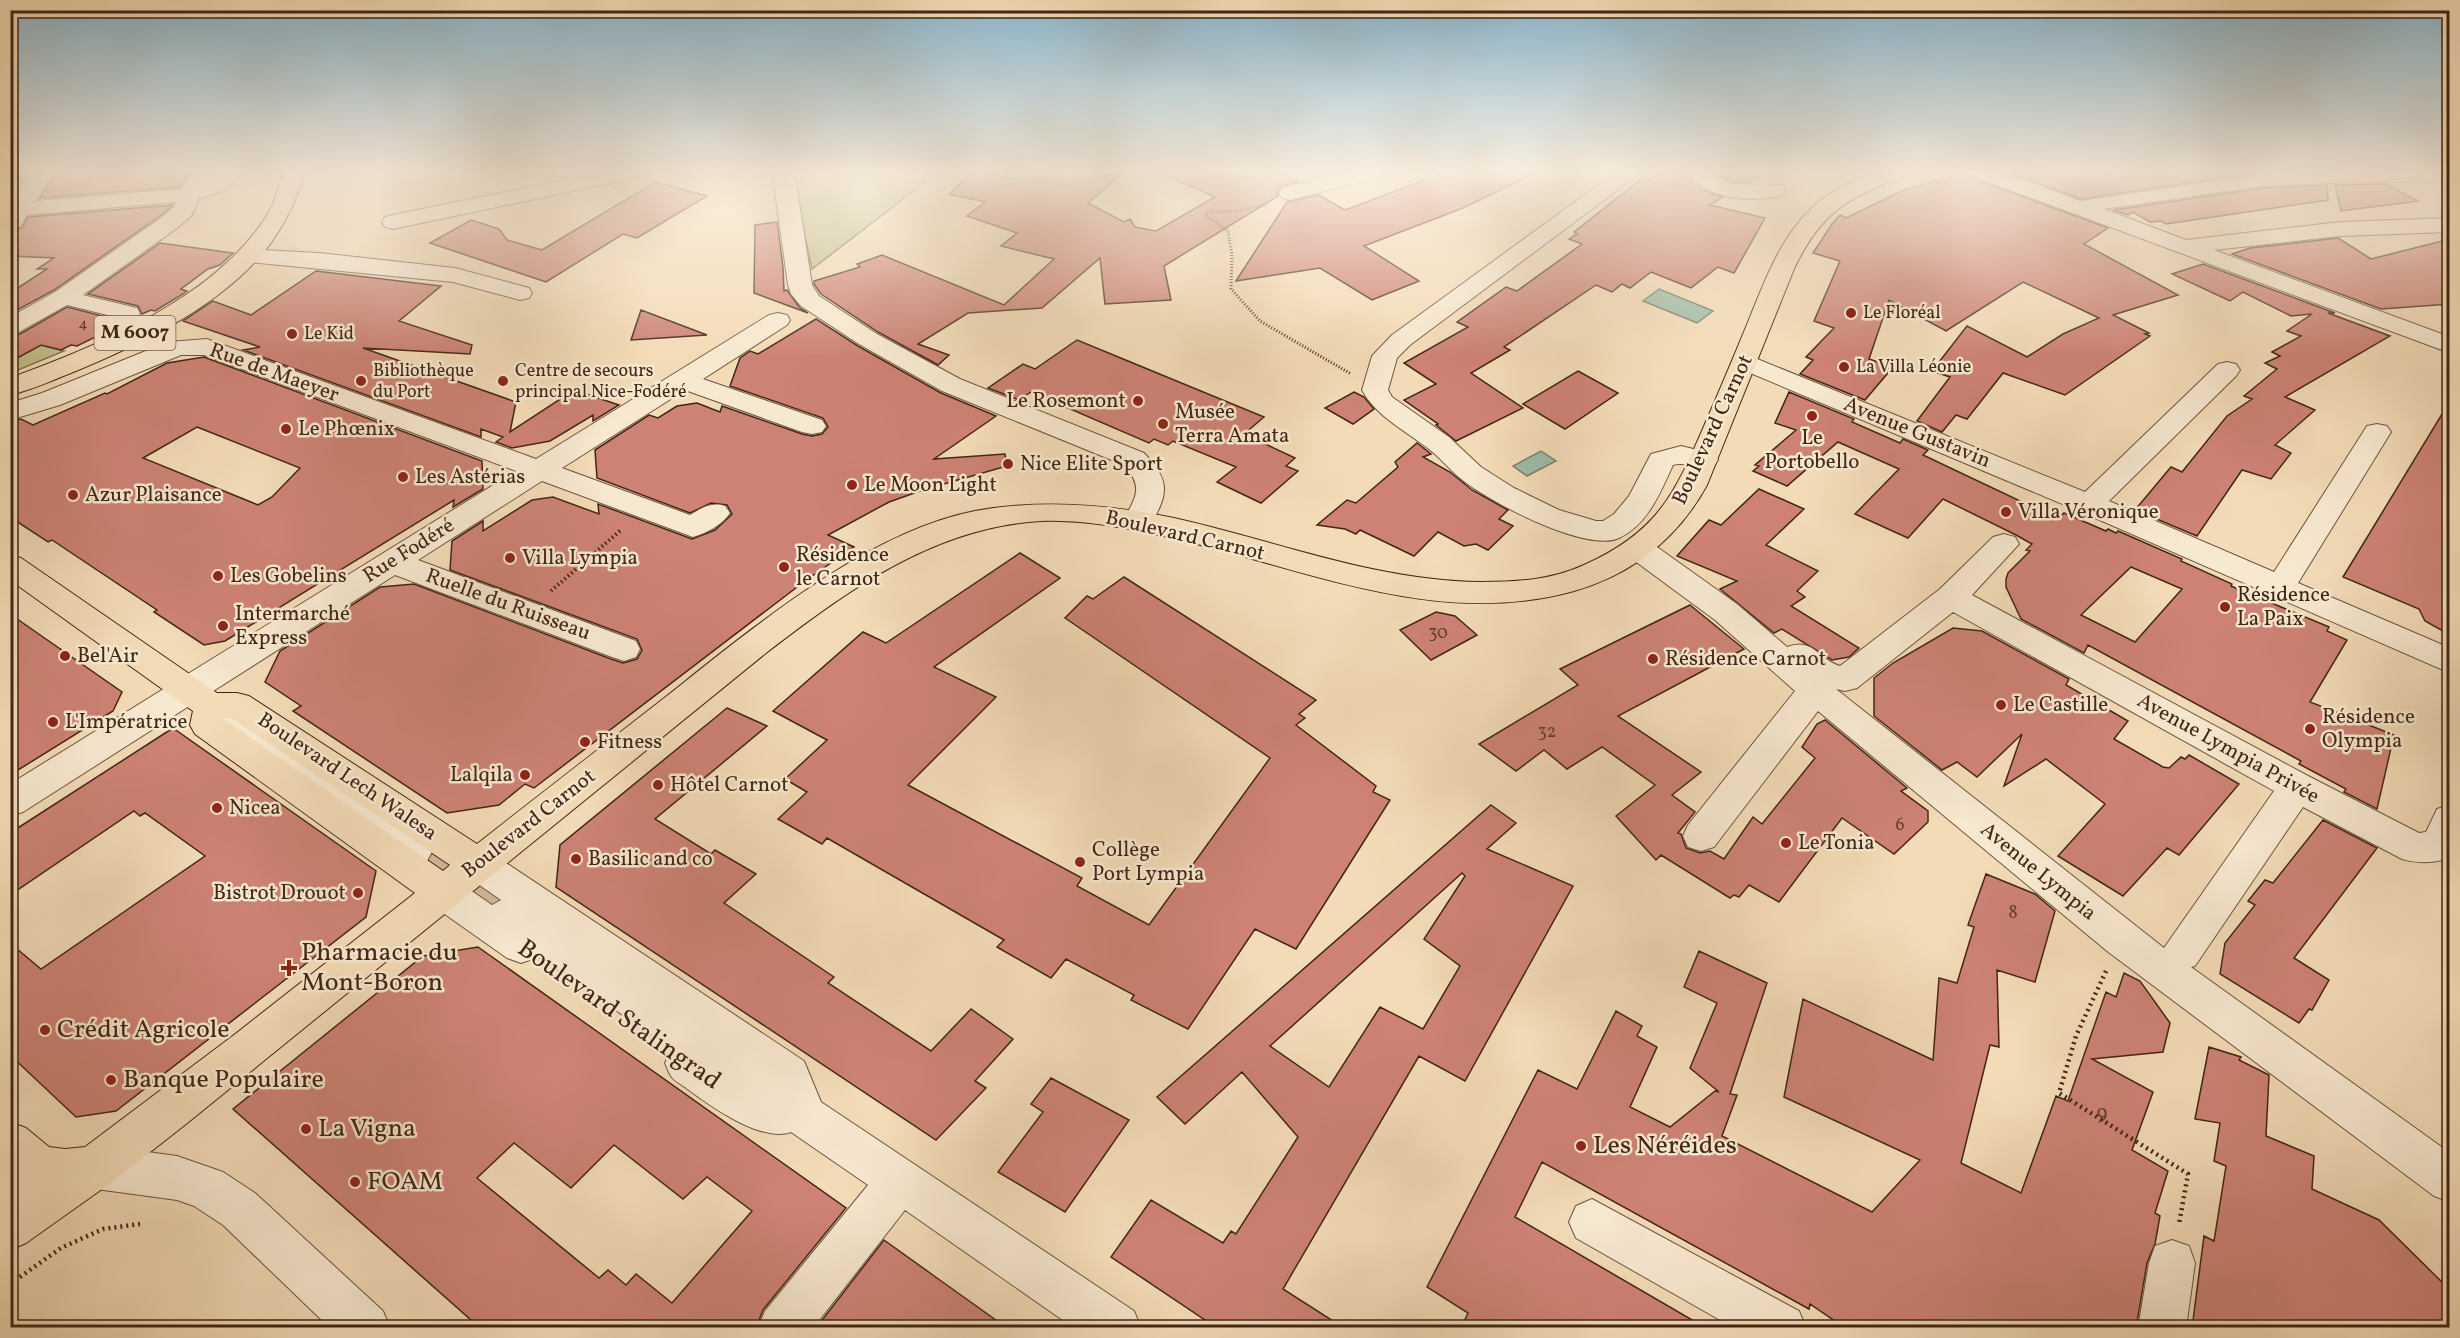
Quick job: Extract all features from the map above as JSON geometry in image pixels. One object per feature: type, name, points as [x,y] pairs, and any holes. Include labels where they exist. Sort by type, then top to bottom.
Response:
[{"type":"main road","name":"M 6007","points":[[10,387],[86,357],[175,311],[215,284],[247,256],[265,232]]},
{"type":"main road","name":"Boulevard Carnot","points":[[10,1227],[190,1097],[478,864],[795,616],[853,576],[900,549],[973,522],[1002,516],[1065,513],[1138,521],[1371,582],[1411,590],[1454,594],[1495,594],[1555,586],[1594,574],[1639,549],[1665,525],[1682,504],[1704,460],[1775,288],[1802,232]]},
{"type":"main road","name":"Boulevard Lech Walesa","points":[[10,565],[200,698],[237,705],[478,864]]},
{"type":"main road","name":"Boulevard Lech Walesa","points":[[200,698],[207,725],[443,892]]},
{"type":"main road","points":[[20,1164],[65,1171],[96,1167]]},
{"type":"street","points":[[10,327],[57,302],[156,232]]},
{"type":"street","points":[[792,232],[800,285],[803,294],[810,302],[868,339],[951,385],[1134,459],[1147,472],[1152,482],[1149,498],[1138,521]]},
{"type":"street","points":[[1548,232],[1401,340],[1385,356],[1374,390],[1382,402],[1439,443],[1471,473],[1504,494],[1549,517],[1595,531],[1609,531],[1624,521],[1642,500],[1661,460],[1681,455],[1704,460]]},
{"type":"street","points":[[2144,232],[2443,339]]},
{"type":"street","points":[[2183,247],[2310,232]]},
{"type":"street","points":[[247,256],[319,260],[455,275],[520,293]]},
{"type":"street","points":[[57,302],[120,318]]},
{"type":"street","name":"Rue Fodéré","points":[[10,802],[200,698],[392,562],[778,320]]},
{"type":"street","name":"Rue de Maeyer","points":[[10,412],[80,387],[177,347],[193,345],[207,347],[693,527],[715,513]]},
{"type":"street","name":"Avenue Gustavin","points":[[1745,362],[2089,504],[2450,661]]},
{"type":"street","points":[[2089,504],[2227,370]]},
{"type":"street","points":[[682,380],[812,426]]},
{"type":"street","points":[[2280,587],[2377,432]]},
{"type":"street","points":[[1726,612],[1759,626],[1825,674],[1845,679],[1952,597],[2004,544]]},
{"type":"street","name":"Avenue Lympia","points":[[1639,549],[1726,612],[1815,690],[2121,939],[2450,1180]]},
{"type":"street","name":"Ruelle du Ruisseau","points":[[392,562],[528,611],[624,649]]},
{"type":"street","name":"Avenue Lympia Privée","points":[[1952,597],[2297,787],[2415,848],[2439,846],[2450,819]]},
{"type":"street","points":[[1701,836],[1815,690]]},
{"type":"street","name":"Boulevard Lech Walesa","points":[[200,698],[414,850]]},
{"type":"street","points":[[2181,954],[2297,787]]},
{"type":"street","name":"Boulevard Stalingrad","points":[[478,864],[789,1075],[804,1115]]},
{"type":"street","name":"Boulevard Stalingrad","points":[[443,892],[739,1101],[770,1113],[804,1115]]},
{"type":"street","name":"Boulevard Stalingrad","points":[[507,914],[1117,1328]]},
{"type":"street","points":[[96,1167],[177,1178],[207,1188],[239,1209],[366,1328]]},
{"type":"street","points":[[782,1328],[901,1180]]},
{"type":"street","points":[[1592,1222],[1782,1328]]},
{"type":"street","points":[[2162,1328],[2172,1263]]},
{"type":"path","points":[[1228,232],[1232,255],[1231,289],[1260,321],[1284,333],[1348,373],[1371,382],[1374,390]]},
{"type":"path","points":[[528,611],[644,510]]},
{"type":"path","points":[[2121,939],[2076,1036],[2059,1093],[2188,1174],[2172,1263]]},
{"type":"path","points":[[10,1284],[61,1248],[103,1229],[140,1224]]},
{"type":"shaded area","points":[[804,232],[860,232],[812,269]]},
{"type":"shaded area","points":[[1659,289],[1713,311],[1697,323],[1643,301]]},
{"type":"shaded area","points":[[36,344],[64,351],[11,373],[11,358]]},
{"type":"shaded area","points":[[1541,451],[1556,461],[1527,476],[1513,466]]},
{"type":"building","points":[[10,232],[136,232],[54,290],[10,314],[10,293],[47,269],[37,269],[54,258],[10,256]]},
{"type":"building","points":[[449,232],[502,232],[507,240],[542,250],[571,232],[646,232],[637,238],[623,234],[546,282],[430,243]]},
{"type":"building","points":[[755,232],[778,232],[784,291],[787,290],[799,307],[808,313],[754,293]]},
{"type":"building","points":[[1219,232],[1164,266],[1171,300],[1105,304],[1100,258],[1042,308],[968,313],[918,344],[949,355],[938,365],[878,332],[821,294],[814,284],[814,281],[860,267],[857,264],[882,255],[1004,305],[1054,259],[1001,246],[1017,233]]},
{"type":"building","points":[[1267,232],[1399,232],[1364,246],[1419,281],[1372,300],[1320,268],[1236,281]]},
{"type":"building","points":[[1575,232],[1757,232],[1734,273],[1718,267],[1691,288],[1651,272],[1630,288],[1622,284],[1612,292],[1596,285],[1504,347],[1510,350],[1471,373],[1523,408],[1456,441],[1436,425],[1438,424],[1404,400],[1436,384],[1404,363],[1468,327],[1457,322],[1506,287],[1517,291],[1582,244],[1569,239],[1577,234]]},
{"type":"building","points":[[1826,232],[2101,232],[2084,244],[2178,295],[2113,315],[2149,333],[2145,334],[2150,336],[2065,395],[2003,373],[1967,419],[1956,415],[1942,432],[1917,421],[1950,377],[1932,371],[1967,326],[2027,357],[2063,334],[2099,318],[2023,282],[1946,331],[1889,300],[1869,359],[1893,367],[1865,400],[1800,374],[1813,360],[1806,357],[1834,328],[1814,321],[1840,261],[1813,253]]},
{"type":"building","points":[[2338,238],[2371,259],[2450,239],[2450,304],[2381,309],[2232,254],[2250,248]]},
{"type":"building","points":[[160,243],[233,253],[220,265],[208,269],[181,289],[187,291],[183,294],[155,311],[151,310],[142,314],[138,306],[88,294]]},
{"type":"building","points":[[2203,264],[2390,336],[2285,397],[2315,410],[2275,445],[2291,453],[2271,479],[2242,470],[2197,536],[2135,510],[2171,467],[2182,472],[2227,416],[2252,399],[2244,396],[2277,369],[2265,363],[2280,356],[2272,352],[2301,336],[2287,331],[2312,314],[2291,316],[2243,292],[2230,301],[2172,274]]},
{"type":"building","points":[[316,271],[441,286],[399,321],[472,345],[470,354],[363,348],[516,402],[510,432],[574,390],[619,405],[593,421],[593,415],[550,441],[512,448],[496,442],[503,437],[481,429],[481,437],[243,350],[260,347],[183,321],[213,301],[251,315]]},
{"type":"building","points":[[67,307],[126,322],[77,346],[71,345],[61,350],[41,345],[10,362],[10,336],[20,334]]},
{"type":"building","points":[[641,310],[707,335],[631,340]]},
{"type":"building","points":[[816,319],[858,346],[941,393],[996,416],[934,459],[1005,454],[1007,466],[889,502],[828,535],[854,547],[805,581],[534,788],[525,784],[499,805],[447,813],[293,711],[301,706],[265,682],[280,651],[380,587],[414,584],[611,659],[623,663],[637,659],[642,650],[637,639],[450,570],[452,541],[483,521],[483,531],[532,500],[553,497],[599,514],[598,504],[692,539],[715,530],[732,514],[727,505],[711,503],[690,513],[597,478],[595,450],[649,415],[658,418],[677,406],[697,403],[720,412],[722,406],[802,434],[812,436],[822,434],[828,427],[823,418],[730,386],[740,358],[750,351],[758,354]]},
{"type":"building","name":"Le Rosemont","points":[[1077,340],[1264,417],[1244,434],[1295,458],[1286,466],[1298,471],[1261,503],[1217,482],[1236,467],[1173,441],[1168,445],[1154,439],[1149,443],[1031,392],[1019,400],[988,388],[1023,364],[1035,369]]},
{"type":"building","points":[[204,357],[482,461],[483,489],[453,507],[454,500],[225,641],[204,645],[154,612],[157,610],[52,540],[48,542],[10,517],[10,422],[21,419],[33,425],[107,394],[167,363]],"holes":[[[197,427],[300,468],[272,497],[258,505],[143,458]]]},
{"type":"building","points":[[1578,371],[1618,393],[1565,429],[1523,404]]},
{"type":"building","points":[[1354,392],[1364,397],[1374,409],[1353,424],[1325,408]]},
{"type":"building","points":[[1789,392],[1854,419],[1852,422],[1900,443],[1903,439],[1928,450],[1923,455],[2058,519],[2064,513],[2106,531],[2108,529],[2116,533],[2118,531],[2182,559],[2181,561],[2232,584],[2231,586],[2329,627],[2327,631],[2347,640],[2310,702],[2394,735],[2377,809],[2344,792],[2346,789],[2299,764],[2301,761],[2088,645],[2084,653],[2021,619],[2006,587],[2006,579],[2008,573],[2030,551],[2026,550],[2032,544],[1943,499],[1908,538],[1855,514],[1899,469],[1838,442],[1787,486],[1753,471],[1759,466],[1755,465],[1796,430],[1775,423]],"holes":[[[2131,567],[2182,589],[2135,642],[2081,615]]]},
{"type":"building","points":[[2450,401],[2450,635],[2425,621],[2419,609],[2343,577]]},
{"type":"building","points":[[1417,443],[1431,454],[1423,457],[1450,472],[1472,490],[1508,510],[1499,519],[1513,526],[1488,550],[1476,544],[1464,546],[1438,532],[1414,556],[1360,530],[1356,534],[1345,529],[1317,525],[1347,500],[1356,503],[1398,467],[1395,462]]},
{"type":"building","points":[[1759,489],[1804,509],[1766,545],[1818,571],[1797,591],[1805,597],[1791,606],[1859,648],[1849,657],[1832,660],[1782,629],[1774,633],[1720,589],[1737,581],[1677,556],[1709,520],[1721,525]]},
{"type":"building","points":[[1020,553],[1060,578],[934,667],[996,697],[908,785],[1082,878],[1077,886],[1149,925],[1270,758],[1065,618],[1087,596],[1093,599],[1124,577],[1316,700],[1299,714],[1305,718],[1296,725],[1376,786],[1373,792],[1390,800],[1296,949],[1255,929],[1188,1029],[1131,1000],[1134,995],[1066,959],[1051,978],[997,947],[1004,940],[827,838],[822,844],[778,819],[807,792],[785,779],[827,740],[773,711],[863,632],[886,643]]},
{"type":"building","points":[[1690,605],[1744,649],[1618,716],[1701,772],[1672,795],[1695,812],[1678,833],[1681,834],[1686,848],[1700,853],[1710,851],[1724,859],[1753,817],[1762,824],[1815,758],[1802,747],[1817,724],[1825,720],[1907,788],[1901,791],[1928,811],[1928,822],[1894,854],[1842,818],[1779,902],[1749,885],[1739,897],[1734,895],[1730,898],[1661,855],[1656,860],[1616,816],[1655,785],[1602,747],[1567,769],[1544,750],[1516,771],[1479,744],[1578,685],[1560,669]]},
{"type":"building","points":[[1436,612],[1455,616],[1477,635],[1431,660],[1400,630]]},
{"type":"building","name":"L'Impératrice","points":[[10,614],[122,692],[113,711],[10,775]]},
{"type":"building","points":[[1953,628],[1982,631],[2069,679],[2066,685],[2128,721],[2114,739],[2163,767],[2169,768],[2181,757],[2185,759],[2189,755],[2239,784],[2179,855],[2167,848],[2123,896],[2058,856],[2105,804],[2046,759],[2004,786],[2022,734],[1977,777],[1957,762],[1942,770],[1874,716],[1874,678],[1893,663]]},
{"type":"building","points":[[727,708],[767,726],[655,819],[711,854],[715,850],[756,874],[724,903],[834,977],[828,983],[931,1051],[971,1009],[1013,1039],[975,1081],[986,1088],[936,1140],[556,887],[560,845]]},
{"type":"building","points":[[173,728],[376,871],[366,917],[116,1111],[76,1117],[10,1055],[10,943],[41,969],[205,856],[145,813],[140,816],[134,811],[10,895],[10,833]]},
{"type":"building","points":[[1491,805],[1516,823],[1487,849],[1573,886],[1465,1081],[1419,1056],[1283,1289],[1344,1328],[1217,1328],[1111,1257],[1151,1200],[1223,1243],[1231,1231],[1236,1234],[1298,1137],[1242,1072],[1185,1124],[1157,1097]],"holes":[[[1462,873],[1465,876],[1424,939],[1460,966],[1423,1029],[1380,1007],[1329,1087],[1270,1046]]]},
{"type":"building","points":[[2323,820],[2377,848],[2294,958],[2329,980],[2312,1010],[2309,1009],[2299,1023],[2220,974],[2225,943],[2255,905],[2248,901],[2265,880],[2273,883]]},
{"type":"building","points":[[1986,874],[2035,894],[2055,911],[2035,982],[1997,970],[1999,1047],[1990,1045],[1961,1163],[2021,1193],[2056,1096],[2068,1101],[2106,992],[2116,997],[2124,973],[2140,981],[2170,1023],[2163,1052],[2092,1059],[2153,1092],[2132,1150],[2168,1171],[2155,1213],[2160,1216],[2155,1244],[2147,1263],[2136,1328],[1845,1328],[1810,1304],[1809,1309],[1542,1162],[1515,1217],[1706,1328],[1461,1328],[1468,1313],[1427,1287],[1538,1070],[1577,1089],[1616,1011],[1642,1026],[1637,1036],[1657,1047],[1630,1107],[1670,1127],[1715,1091],[1719,1092],[1690,1068],[1717,1003],[1684,987],[1699,951],[1767,983],[1730,1094],[1737,1095],[1722,1136],[1872,1212],[1920,1160],[1784,1097],[1803,999],[1933,1060],[1939,978],[1957,983],[1974,927],[1968,925]]},
{"type":"building","points":[[478,947],[846,1208],[763,1310],[756,1328],[480,1328],[233,1109],[423,956]],"holes":[[[514,1143],[571,1188],[614,1145],[683,1199],[707,1177],[752,1211],[672,1303],[636,1274],[626,1285],[608,1270],[599,1278],[477,1178]]]},
{"type":"building","points":[[2209,1047],[2241,1057],[2239,1060],[2269,1075],[2266,1136],[2314,1156],[2312,1189],[2379,1220],[2450,1290],[2450,1328],[2192,1328],[2204,1236],[2214,1241],[2226,1166],[2214,1161],[2220,1123],[2195,1119]]},
{"type":"building","points":[[1051,1078],[1129,1120],[1065,1212],[998,1172],[1043,1112],[1031,1104]]},
{"type":"building","points":[[884,1240],[937,1278],[1007,1328],[816,1328]]},
{"type":"tunnel","points":[[414,850],[507,914]]},
{"type":"place","name":"Le Floréal","points":[[1851,313]]},
{"type":"place","name":"Le Kid","points":[[292,334]]},
{"type":"place","name":"La Villa Léonie","points":[[1844,367]]},
{"type":"place","name":"Bibliothèque du Port","points":[[361,381]]},
{"type":"place","name":"Centre de secours principal Nice-Fodéré","points":[[503,381]]},
{"type":"place","name":"Le Rosemont","points":[[1138,401]]},
{"type":"place","name":"Le Portobello","points":[[1812,416]]},
{"type":"place","name":"Musée Terra Amata","points":[[1163,424]]},
{"type":"place","name":"Le Phœnix","points":[[286,429]]},
{"type":"place","name":"Nice Elite Sport","points":[[1008,464]]},
{"type":"place","name":"Les Astérias","points":[[403,477]]},
{"type":"place","name":"Le Moon Light","points":[[852,485]]},
{"type":"place","name":"Azur Plaisance","points":[[73,495]]},
{"type":"place","name":"Villa Véronique","points":[[2006,512]]},
{"type":"place","name":"Villa Lympia","points":[[510,558]]},
{"type":"place","name":"Résidence le Carnot","points":[[784,567]]},
{"type":"place","name":"Les Gobelins","points":[[218,576]]},
{"type":"place","name":"Résidence La Paix","points":[[2225,607]]},
{"type":"place","name":"Intermarché Express","points":[[223,626]]},
{"type":"place","name":"Bel'Air","points":[[65,656]]},
{"type":"place","name":"Résidence Carnot","points":[[1653,659]]},
{"type":"place","name":"Le Castille","points":[[2001,705]]},
{"type":"place","name":"L'Impératrice","points":[[53,722]]},
{"type":"place","name":"Résidence Olympia","points":[[2310,729]]},
{"type":"place","name":"Fitness","points":[[585,742]]},
{"type":"place","name":"Lalqila","points":[[525,775]]},
{"type":"place","name":"Hôtel Carnot","points":[[658,785]]},
{"type":"place","name":"Nicea","points":[[217,808]]},
{"type":"place","name":"Le Tonia","points":[[1786,843]]},
{"type":"place","name":"Basilic and co","points":[[576,859]]},
{"type":"place","name":"Collège Port Lympia","points":[[1080,862]]},
{"type":"place","name":"Bistrot Drouot","points":[[358,893]]},
{"type":"place","name":"Pharmacie du Mont-Boron","points":[[289,968]]},
{"type":"place","name":"Crédit Agricole","points":[[45,1030]]},
{"type":"place","name":"Banque Populaire","points":[[111,1080]]},
{"type":"place","name":"La Vigna","points":[[306,1129]]},
{"type":"place","name":"Les Néréides","points":[[1581,1146]]},
{"type":"place","name":"FOAM","points":[[355,1182]]}]
